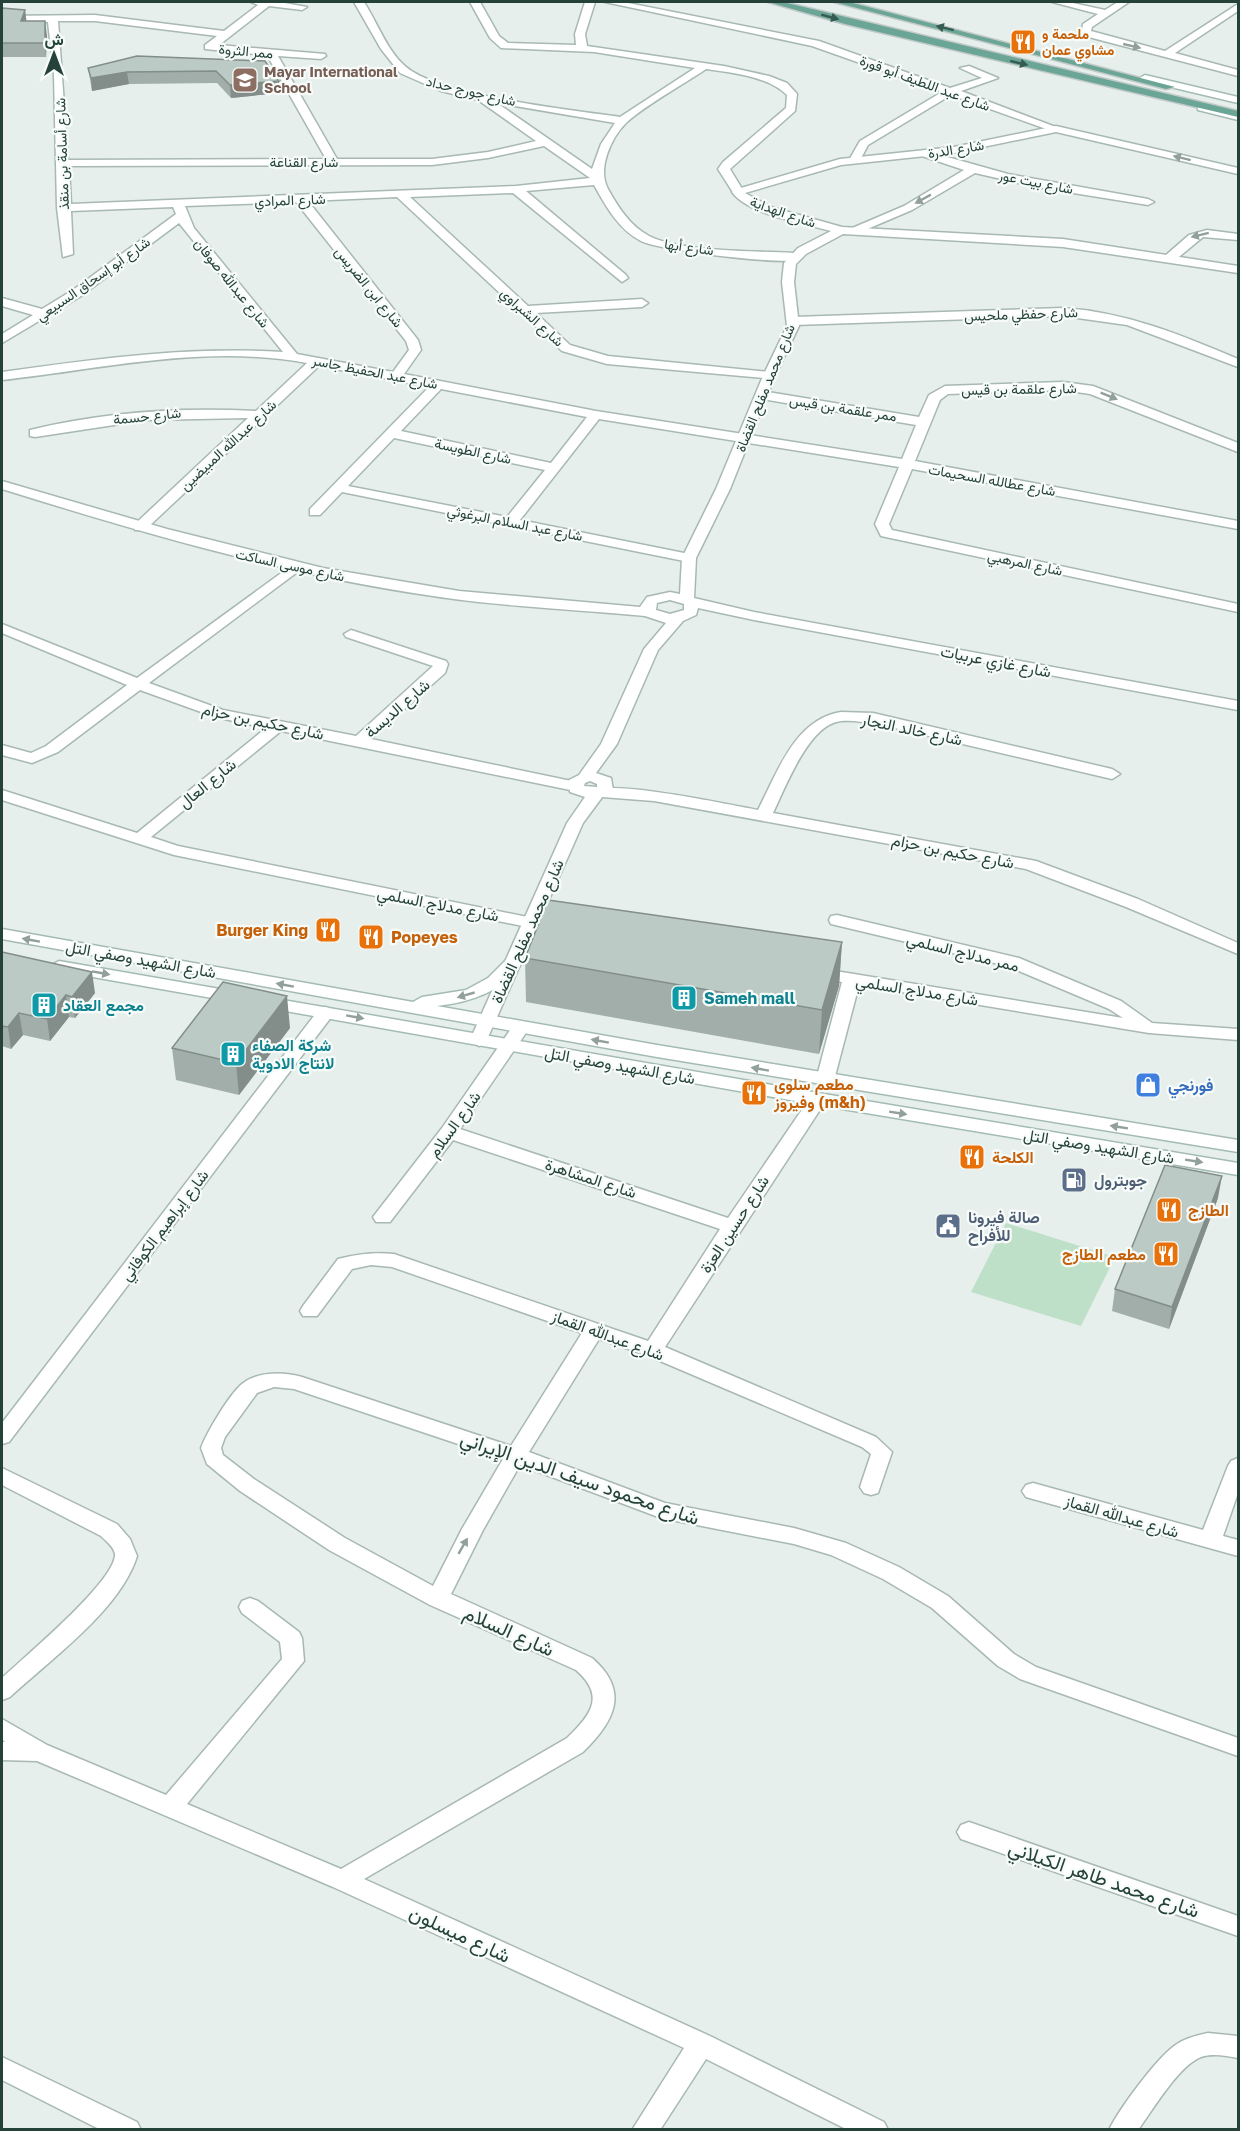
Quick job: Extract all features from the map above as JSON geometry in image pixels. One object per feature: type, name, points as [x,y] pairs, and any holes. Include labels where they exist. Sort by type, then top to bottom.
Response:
[{"type":"main road","points":[[773,2],[1110,85]]},
{"type":"main road","points":[[839,2],[1239,102]]},
{"type":"street","points":[[254,2],[302,7]]},
{"type":"street","name":"شارع جورج حداد","points":[[359,2],[402,70],[429,83],[479,96],[622,121]]},
{"type":"street","name":"شارع الهداية","points":[[475,2],[499,43],[513,48],[582,48],[704,66],[778,82],[792,94],[790,109],[727,164],[726,175],[738,192],[743,198],[761,206],[848,230],[1063,243],[1239,270]]},
{"type":"street","points":[[582,48],[580,34],[590,2]]},
{"type":"street","name":"شارع عبد اللطيف أبو قورة","points":[[610,2],[815,43],[1056,129],[1239,171]]},
{"type":"street","points":[[1057,2],[1105,13]]},
{"type":"street","points":[[1124,2],[1087,26],[1085,33],[1239,73]]},
{"type":"street","name":"ممر الثروة","points":[[267,3],[209,47],[321,56]]},
{"type":"street","points":[[1167,54],[1239,7]]},
{"type":"street","points":[[2,20],[52,19],[66,14],[225,34]]},
{"type":"street","name":"شارع أسامة بن منقذ","points":[[52,19],[59,75],[63,208],[67,254]]},
{"type":"street","points":[[271,53],[333,162]]},
{"type":"street","points":[[479,96],[597,179],[607,144],[622,121],[704,66]]},
{"type":"street","points":[[855,160],[864,143],[951,91],[993,78],[965,68]]},
{"type":"street","points":[[1110,85],[1239,116]]},
{"type":"street","name":"شارع الدرة","points":[[738,192],[855,160],[926,153],[1056,129]]},
{"type":"street","name":"شارع القناعة","points":[[61,163],[448,161],[546,142]]},
{"type":"street","name":"شارع بيت عور","points":[[926,153],[974,169],[1148,202]]},
{"type":"street","points":[[794,256],[848,230],[908,208],[974,169]]},
{"type":"street","name":"شارع المرادي","points":[[63,208],[180,210],[300,199],[516,189],[597,179]]},
{"type":"street","name":"شارع أبها","points":[[597,179],[616,214],[644,238],[660,244],[688,249],[794,256]]},
{"type":"street","points":[[516,189],[622,278]]},
{"type":"street","name":"شارع الشبراوي","points":[[401,195],[562,345],[588,356],[769,376]]},
{"type":"street","name":"شارع ابن الضريس","points":[[300,199],[412,340],[415,350],[397,376]]},
{"type":"street","name":"شارع أبو إسحاق السبيعي","points":[[2,339],[45,314],[180,210]]},
{"type":"street","name":"شارع عبدالله صوفان","points":[[180,210],[211,258],[293,357]]},
{"type":"street","points":[[1170,258],[1195,234],[1212,232],[1239,237]]},
{"type":"street","name":"شارع محمد مفلح القضاة","points":[[651,649],[654,606],[688,562],[746,437],[769,376],[794,321],[788,272],[794,256]]},
{"type":"street","points":[[2,302],[45,314]]},
{"type":"street","points":[[525,310],[642,303]]},
{"type":"street","name":"شارع حفظي ملحيس","points":[[794,321],[1063,312],[1095,313],[1147,327],[1239,363]]},
{"type":"street","name":"شارع عبد الحفيظ جاسر","points":[[2,376],[160,356],[242,354],[293,357],[596,415],[746,437]]},
{"type":"street","name":"شارع عبدالله المبيضين","points":[[140,528],[316,362]]},
{"type":"street","points":[[315,512],[439,384]]},
{"type":"street","name":"شارع علقمة بن قيس","points":[[907,464],[934,398],[945,390],[1078,387],[1093,390],[1239,448]]},
{"type":"street","name":"ممر علقمة بن قيس","points":[[762,395],[924,422]]},
{"type":"street","name":"شارع حسمة","points":[[35,433],[83,423],[159,414],[220,412],[260,415]]},
{"type":"street","points":[[511,522],[596,415]]},
{"type":"street","name":"شارع الطويسة","points":[[390,434],[555,468]]},
{"type":"street","name":"شارع عطالله السحيمات","points":[[746,437],[1239,525]]},
{"type":"street","name":"شارع المرهبي","points":[[907,464],[882,524],[886,533],[1239,608]]},
{"type":"street","name":"شارع موسى الساكت","points":[[2,485],[140,528],[295,567],[460,596],[586,605],[654,606]]},
{"type":"street","name":"شارع عبد السلام البرغوثي","points":[[340,488],[511,522],[688,562]]},
{"type":"street","name":"شارع محمد مفلح القضاة","points":[[575,823],[580,783],[609,744],[651,649],[685,608],[688,562]]},
{"type":"street","points":[[2,750],[32,758],[40,756],[295,567]]},
{"type":"street","points":[[654,606],[676,596],[685,608]]},
{"type":"street","points":[[654,606],[685,608]]},
{"type":"street","name":"شارع غازي عربيات","points":[[685,608],[754,616],[1239,706]]},
{"type":"street","name":"شارع حكيم بن حزام","points":[[2,628],[138,684],[220,714],[276,727],[1030,865],[1132,903],[1239,949]]},
{"type":"street","name":"شارع الديسة","points":[[351,634],[441,664],[440,670],[359,741]]},
{"type":"street","name":"شارع خالد النجار","points":[[763,816],[810,731],[824,721],[848,716],[873,718],[1112,774]]},
{"type":"street","name":"شارع العال","points":[[138,840],[276,727]]},
{"type":"street","name":"شارع محمد مفلح القضاة","points":[[479,1040],[575,823],[602,787],[609,744]]},
{"type":"street","name":"شارع مدلاج السلمي","points":[[2,795],[138,840],[212,859],[566,929]]},
{"type":"street","name":"ممر مدلاج السلمي","points":[[837,920],[1013,962],[1114,1005],[1149,1028]]},
{"type":"street","name":"شارع الشهيد وصفي التل","points":[[2,934],[825,1080],[1239,1146]]},
{"type":"street","name":"شارع الشهيد وصفي التل","points":[[47,963],[818,1099],[1239,1169]]},
{"type":"street","points":[[393,1004],[448,1000],[476,993],[498,981],[513,963]]},
{"type":"street","name":"شارع مدلاج السلمي","points":[[795,969],[1149,1028],[1239,1035]]},
{"type":"street","points":[[825,1080],[852,979]]},
{"type":"street","name":"شارع إبراهيم الكوفاني","points":[[2,1437],[326,1012]]},
{"type":"street","name":"شارع السلام","points":[[383,1217],[449,1132],[521,1027]]},
{"type":"street","name":"شارع حسين العزة","points":[[653,1350],[732,1226],[818,1099]]},
{"type":"street","name":"شارع المشاهرة","points":[[449,1132],[732,1226]]},
{"type":"street","name":"شارع عبدالله القماز","points":[[309,1311],[345,1264],[371,1258],[420,1269],[653,1350],[879,1447],[882,1457],[872,1487]]},
{"type":"street","points":[[438,1599],[456,1557],[514,1455],[594,1330]]},
{"type":"street","name":"شارع السلام","points":[[273,1380],[250,1388],[216,1435],[211,1448],[214,1459],[247,1485],[337,1544],[438,1599],[595,1672],[605,1695],[602,1715],[590,1732],[575,1745],[342,1880]]},
{"type":"street","name":"شارع محمود سيف الدين الإيراني","points":[[273,1380],[296,1382],[514,1455],[661,1510],[707,1521],[794,1536],[838,1549],[891,1573],[940,1602],[1006,1660],[1029,1673],[1239,1747]]},
{"type":"street","points":[[1210,1540],[1239,1466]]},
{"type":"street","points":[[2,1476],[109,1530],[121,1543],[126,1557],[121,1575],[105,1594],[2,1691]]},
{"type":"street","name":"شارع عبدالله القماز","points":[[1033,1491],[1239,1548]]},
{"type":"street","points":[[170,1807],[293,1661],[291,1638],[250,1607]]},
{"type":"street","name":"شارع ميسلون","points":[[2,1728],[39,1752],[342,1880],[701,2044],[875,2130]]},
{"type":"street","name":"شارع ميسلون","points":[[2,1751],[39,1752]]},
{"type":"street","name":"شارع محمد طاهر الكيلاني","points":[[969,1832],[1239,1926]]},
{"type":"street","points":[[645,2130],[701,2044]]},
{"type":"street","points":[[1122,2130],[1182,2055],[1203,2045],[1230,2044],[1239,2047]]},
{"type":"street","points":[[2,2067],[128,2130]]},
{"type":"green space","points":[[1006,1223],[1115,1257],[1081,1326],[971,1292]]},
{"type":"building","points":[[2,8],[25,10],[21,21],[45,21],[45,43],[2,43]]},
{"type":"building","points":[[137,56],[265,61],[279,81],[230,85],[216,71],[127,72],[91,78],[88,68]]},
{"type":"building","points":[[548,900],[842,942],[822,1010],[525,958]]},
{"type":"building","points":[[2,952],[92,972],[72,997],[66,995],[47,1019],[19,1013],[8,1027],[2,1026]]},
{"type":"building","points":[[223,982],[287,996],[236,1063],[172,1048]]},
{"type":"building","name":"مطعم الطازج","points":[[1165,1165],[1222,1176],[1172,1307],[1115,1289]]},
{"type":"place","name":"ملحمة و مشاوي عمان","points":[[1023,42]]},
{"type":"place","name":"Mayar International School","points":[[245,80]]},
{"type":"place","name":"Burger King","points":[[328,930]]},
{"type":"place","name":"Popeyes","points":[[371,937]]},
{"type":"place","name":"Sameh mall","points":[[684,998]]},
{"type":"place","name":"مجمع العقاد","points":[[44,1005]]},
{"type":"place","name":"شركة الصفاء لانتاج الادوية","points":[[233,1054]]},
{"type":"place","name":"فورنجي","points":[[1148,1085]]},
{"type":"place","name":"مطعم سلوى وفيروز (m&h)","points":[[754,1093]]},
{"type":"place","name":"الكلحة","points":[[972,1157]]},
{"type":"place","name":"جوبترول","points":[[1074,1180]]},
{"type":"place","name":"الطازج","points":[[1169,1210]]},
{"type":"place","name":"صالة فيرونا للأفراح","points":[[948,1226]]},
{"type":"place","name":"مطعم الطازج","points":[[1166,1254]]}]
